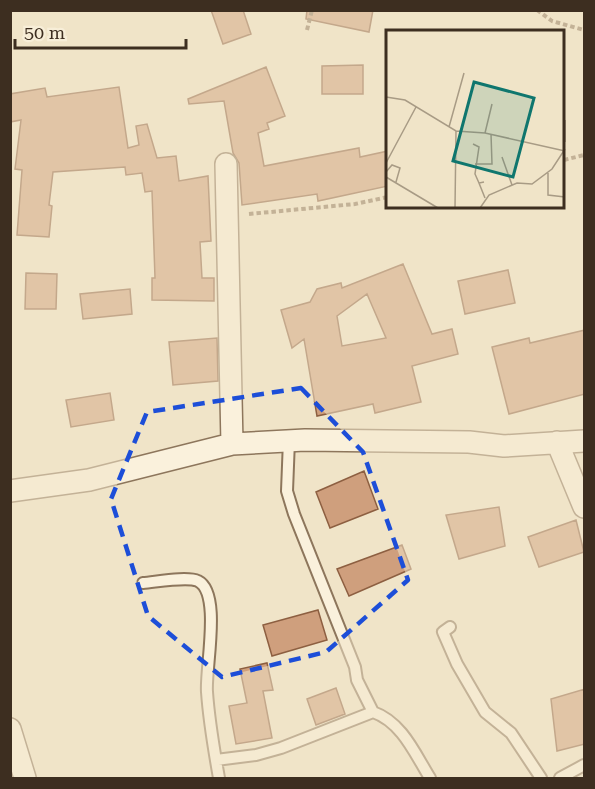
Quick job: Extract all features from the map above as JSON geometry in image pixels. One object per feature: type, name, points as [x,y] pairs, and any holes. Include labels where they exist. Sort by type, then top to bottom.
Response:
[{"type":"street","points":[[226,164],[232,444]]},
{"type":"street","points":[[10,491],[89,480],[232,444],[289,440],[469,442],[504,446],[585,441]]},
{"type":"street","points":[[557,442],[585,507]]},
{"type":"street","points":[[10,729],[25,778]]},
{"type":"lane","points":[[289,440],[287,491],[294,514],[355,667],[357,680],[373,712]]},
{"type":"lane","points":[[143,583],[190,579],[199,582],[207,590],[212,626],[212,641],[208,652],[207,690],[219,778]]},
{"type":"lane","points":[[450,627],[443,632],[471,689],[485,712],[511,733],[541,778]]},
{"type":"lane","points":[[216,760],[281,748],[373,712],[382,715],[397,728],[430,778]]},
{"type":"lane","points":[[560,778],[585,765]]},
{"type":"path","points":[[307,30],[312,10]]},
{"type":"path","points":[[537,10],[552,21],[585,30]]},
{"type":"path","points":[[565,160],[585,155]]},
{"type":"path","points":[[227,216],[355,204],[386,197]]},
{"type":"highlighted area","points":[[301,388],[363,452],[408,580],[326,652],[222,677],[148,616],[111,499],[147,412]]},
{"type":"building","points":[[211,10],[243,10],[251,34],[223,44]]},
{"type":"building","points":[[307,10],[373,10],[369,32],[306,19]]},
{"type":"building","points":[[363,65],[363,94],[322,94],[322,66]]},
{"type":"building","points":[[266,67],[285,116],[267,123],[269,129],[258,133],[264,166],[359,148],[360,157],[386,151],[386,186],[318,201],[317,194],[242,205],[239,163],[233,153],[224,101],[189,104],[188,99]]},
{"type":"building","points":[[119,87],[128,148],[139,145],[136,126],[147,124],[157,158],[176,156],[179,181],[208,176],[211,241],[200,242],[202,278],[214,278],[214,301],[152,300],[152,278],[155,278],[152,191],[145,192],[142,173],[126,175],[125,167],[53,172],[49,205],[52,206],[49,237],[17,235],[22,170],[15,169],[21,120],[10,122],[10,94],[45,88],[47,97]]},
{"type":"building","points":[[403,264],[432,334],[452,329],[458,354],[412,366],[421,402],[375,413],[373,404],[317,416],[304,339],[292,348],[281,310],[310,302],[317,289],[341,283],[342,288]],"holes":[[[367,294],[386,338],[342,346],[337,316]]]},
{"type":"building","points":[[508,270],[515,303],[465,314],[458,281]]},
{"type":"building","points":[[26,273],[57,274],[56,309],[25,309]]},
{"type":"building","points":[[130,289],[132,314],[83,319],[80,294]]},
{"type":"building","points":[[585,330],[585,394],[509,414],[492,347],[529,338],[530,343]]},
{"type":"building","points":[[217,338],[218,381],[173,385],[169,342]]},
{"type":"building","points":[[110,393],[114,420],[71,427],[66,400]]},
{"type":"building","points":[[364,471],[378,509],[330,528],[316,492]]},
{"type":"building","points":[[499,507],[505,546],[459,559],[446,515]]},
{"type":"building","points":[[576,520],[584,552],[539,567],[528,537]]},
{"type":"building","points":[[402,545],[411,569],[349,596],[337,569]]},
{"type":"building","points":[[318,610],[327,640],[272,656],[263,625]]},
{"type":"building","points":[[267,663],[273,690],[263,691],[272,738],[236,744],[229,706],[247,703],[240,669]]},
{"type":"building","points":[[336,688],[345,714],[316,725],[307,699]]},
{"type":"building","points":[[585,689],[585,744],[557,751],[551,699]]}]
